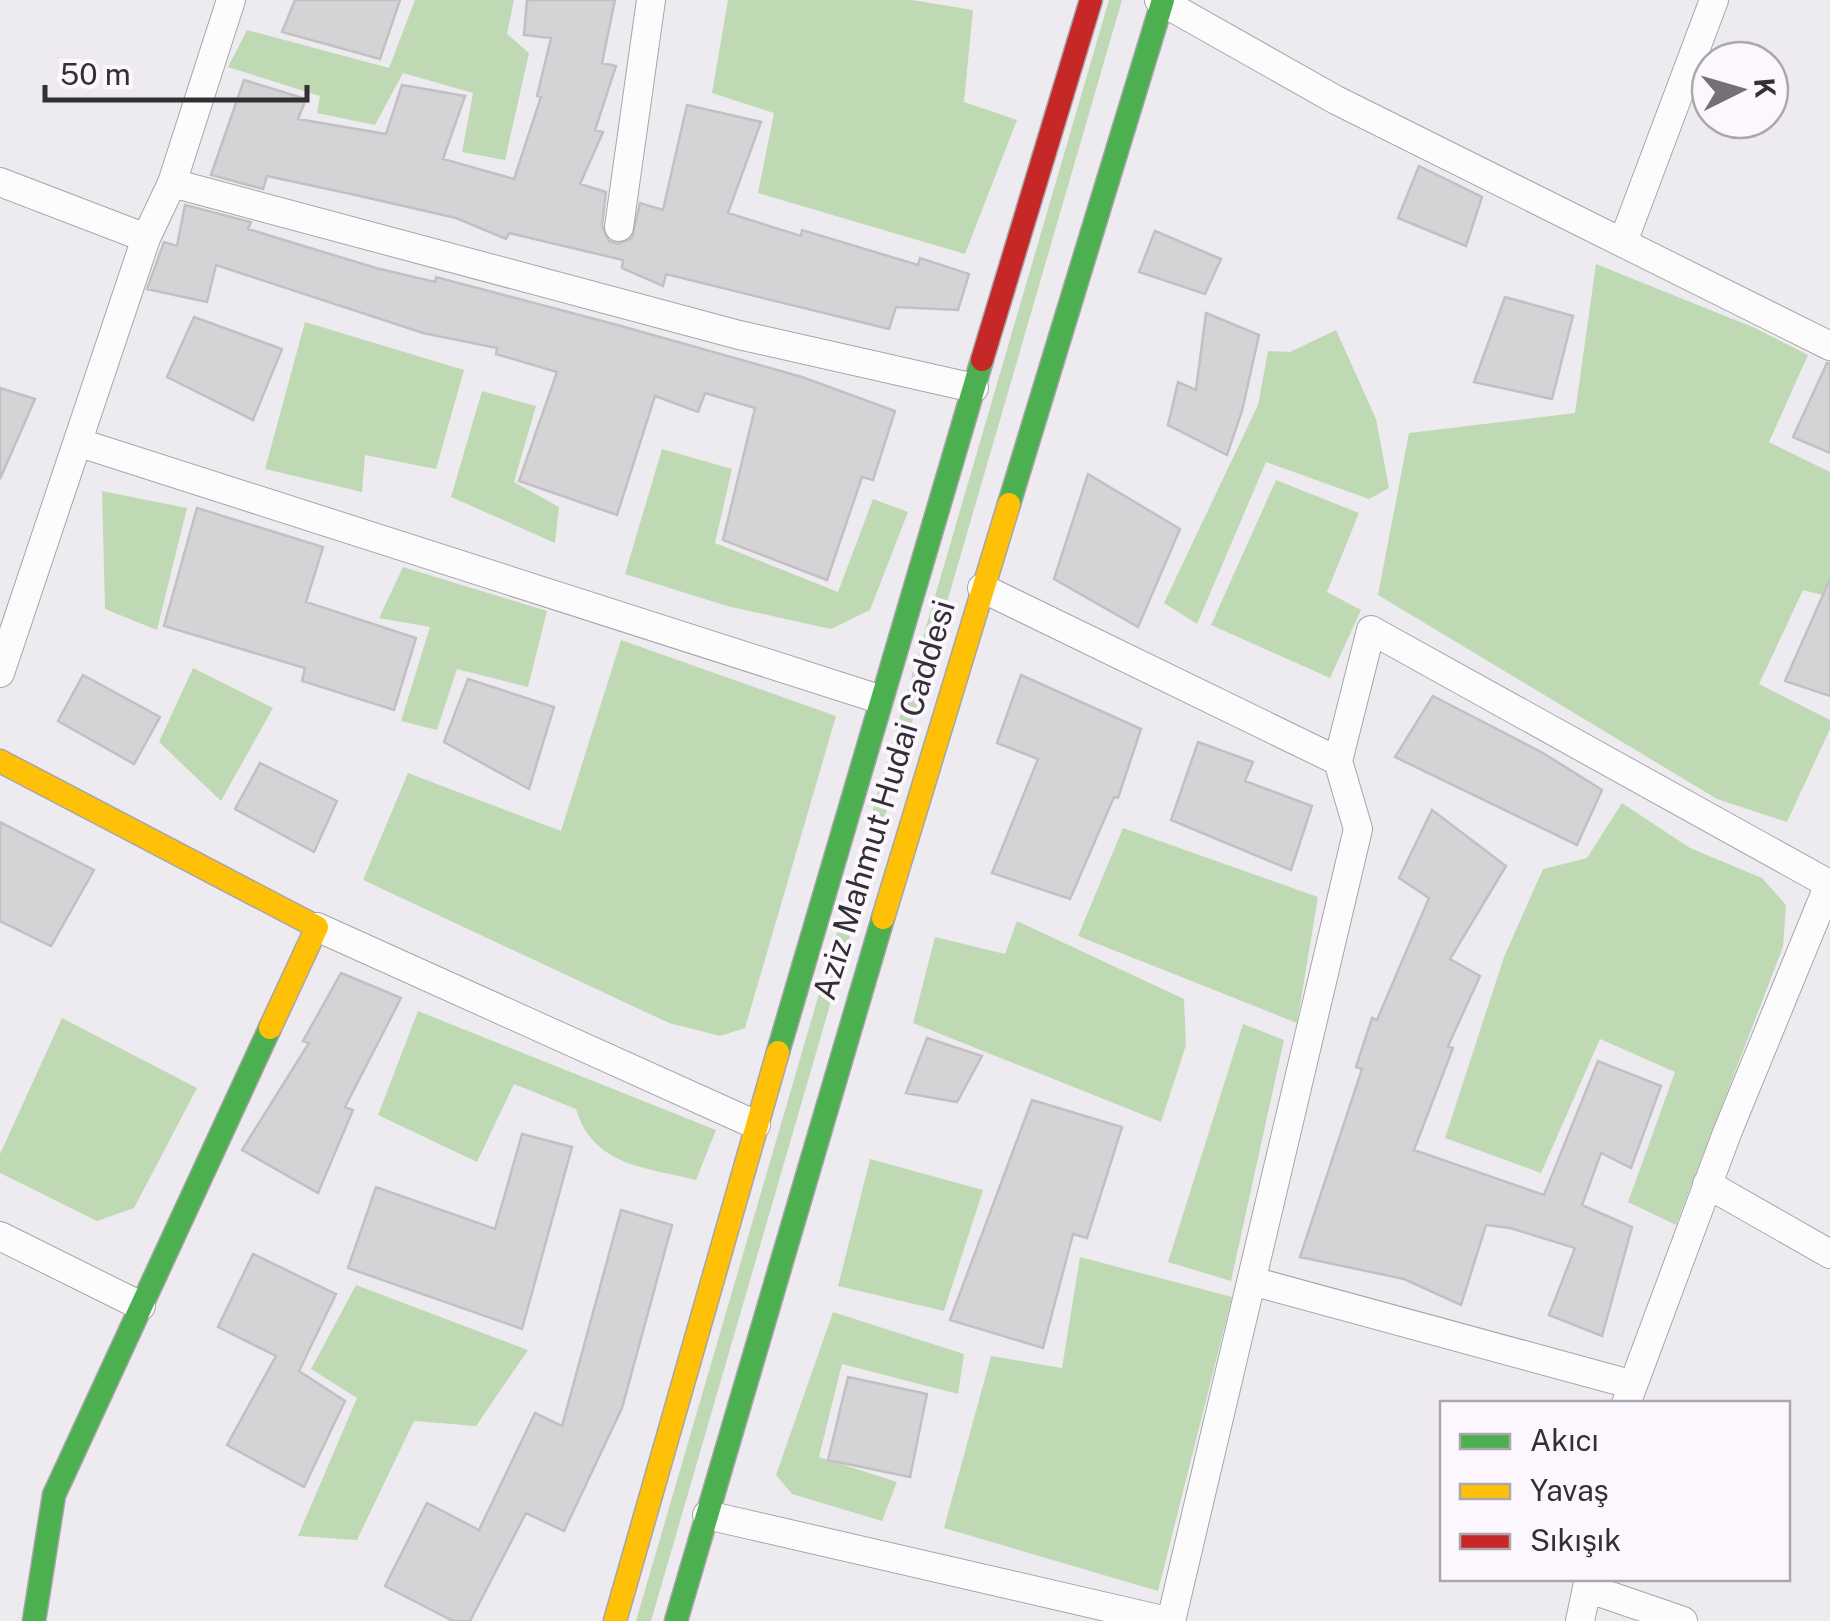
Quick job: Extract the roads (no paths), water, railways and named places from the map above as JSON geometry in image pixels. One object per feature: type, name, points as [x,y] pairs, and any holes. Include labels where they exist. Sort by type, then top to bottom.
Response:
[{"type":"street","points":[[0,673],[48,522],[80,442],[146,238],[172,183],[231,0]]},
{"type":"street","points":[[618,228],[651,0]]},
{"type":"street","name":"Aziz Mahmut Hudai Caddesi","points":[[615,1621],[879,700],[1090,0]]},
{"type":"street","points":[[1623,242],[1714,0]]},
{"type":"street","points":[[1161,1],[1336,100],[1830,346]]},
{"type":"street","name":"Aziz Mahmut Hudai Caddesi","points":[[676,1621],[982,588],[1161,1]]},
{"type":"street","points":[[0,182],[146,238]]},
{"type":"street","points":[[172,183],[738,335],[974,388]]},
{"type":"street","points":[[80,442],[879,700]]},
{"type":"street","points":[[982,588],[1338,762]]},
{"type":"street","points":[[706,1515],[1169,1621],[1358,829],[1338,762],[1371,630],[1830,883],[1707,1184],[1628,1394],[1252,1280]]},
{"type":"street","points":[[0,761],[317,927],[756,1125]]},
{"type":"street","points":[[34,1621],[54,1495],[317,927]]},
{"type":"street","points":[[1707,1184],[1830,1254]]},
{"type":"street","points":[[0,1236],[141,1306]]},
{"type":"street","points":[[1580,1621],[1588,1583],[1682,1621]]}]
